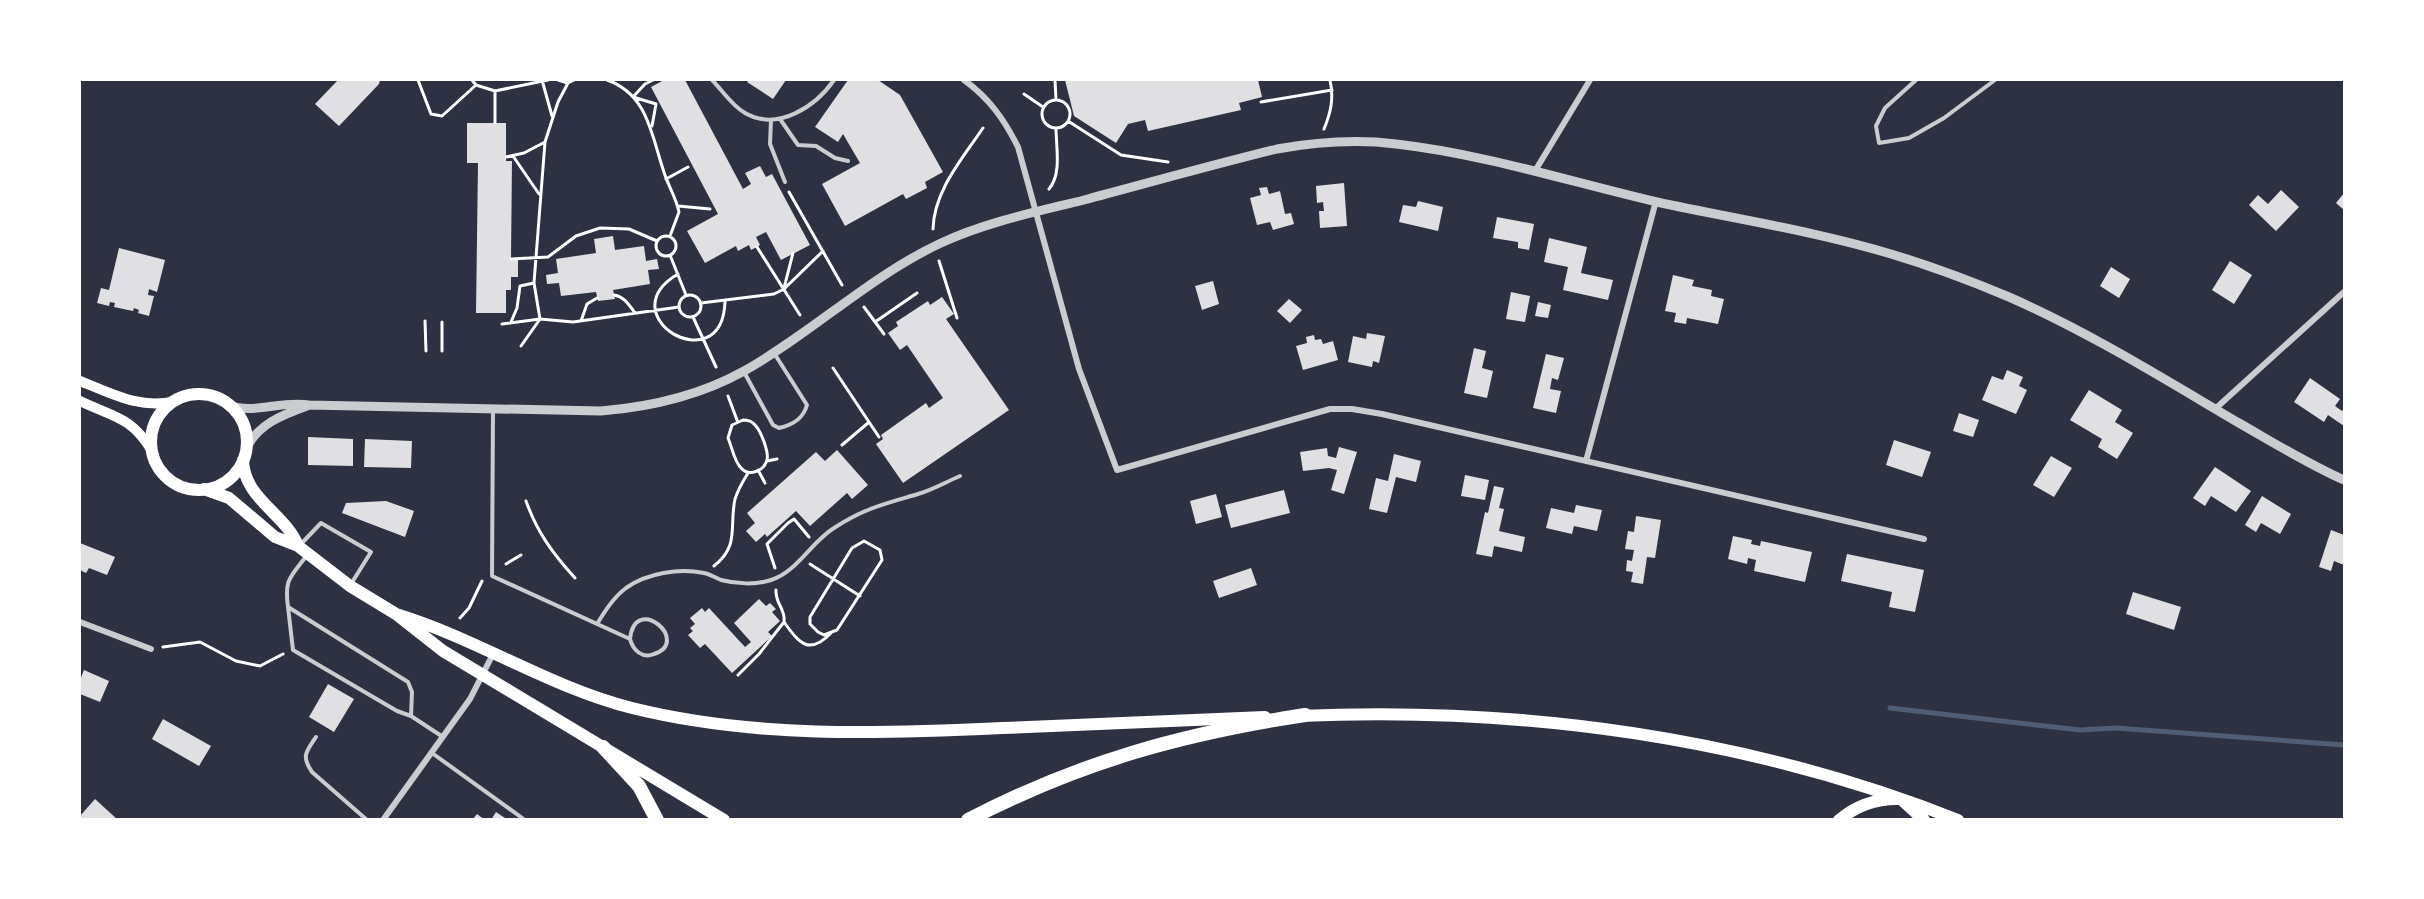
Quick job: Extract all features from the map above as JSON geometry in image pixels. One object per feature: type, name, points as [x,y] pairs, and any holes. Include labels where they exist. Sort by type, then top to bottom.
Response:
[{"type":"highway","points":[[968,819],[1045,783],[1140,749],[1215,730],[1305,715]]},
{"type":"highway","points":[[603,747],[639,786],[657,819]]},
{"type":"main road","points":[[80,381],[137,404],[159,404],[201,394],[214,397],[229,405],[244,428],[244,471],[251,489],[287,526],[303,550]]},
{"type":"main road","points":[[80,401],[129,422],[143,436],[159,469],[169,479],[187,488],[204,489],[229,498],[275,537],[303,550],[350,586],[396,614],[430,642],[724,819]]},
{"type":"main road","points":[[152,451],[151,436],[155,422],[175,401]]},
{"type":"main road","points":[[204,489],[228,479],[244,454]]},
{"type":"main road","points":[[396,614],[440,628],[564,686],[631,708],[696,722],[771,730],[860,733],[1305,715],[1470,717],[1555,723],[1632,733],[1782,763],[1958,819]]},
{"type":"main road","points":[[1839,819],[1868,803],[1886,799],[1901,799],[1924,819]]},
{"type":"street","points":[[964,80],[994,106],[1011,132],[1023,161],[1079,369],[1117,470],[1330,409],[1352,409],[1923,539]]},
{"type":"street","points":[[1535,171],[1590,80]]},
{"type":"street","points":[[229,405],[246,409],[284,403],[601,411],[644,406],[685,396],[743,372],[774,353],[887,273],[924,251],[964,234],[1035,211],[1276,149],[1323,143],[1395,143],[1535,171],[1656,201],[1832,239],[1932,267],[2010,298],[2108,347],[2344,480]]},
{"type":"street","points":[[1586,461],[1656,201]]},
{"type":"street","points":[[2215,409],[2344,292]]},
{"type":"street","points":[[244,454],[253,436],[268,422],[309,405]]},
{"type":"street","points":[[80,622],[151,649]]},
{"type":"street","points":[[383,819],[470,699],[493,654]]},
{"type":"lane","points":[[712,80],[747,115],[771,120],[791,116],[825,93],[834,80]]},
{"type":"lane","points":[[1916,80],[1885,108],[1876,126],[1879,143],[1909,138],[1944,118],[1995,80]]},
{"type":"lane","points":[[780,119],[798,145],[816,146],[835,158],[848,161]]},
{"type":"lane","points":[[771,120],[770,144],[785,182]]},
{"type":"lane","points":[[743,372],[772,425],[779,428],[797,421],[805,413],[807,405],[774,353]]},
{"type":"lane","points":[[494,408],[492,576],[630,639],[635,650],[645,656],[662,650],[666,633],[659,624],[648,619],[637,623],[630,639]]},
{"type":"lane","points":[[597,624],[613,600],[626,588],[642,579],[675,571],[705,573],[722,580],[739,583],[771,580],[801,559],[814,543],[832,529],[861,512],[888,501],[919,494],[960,476]]},
{"type":"lane","points":[[350,586],[370,552],[321,523],[303,550],[285,588],[293,650],[398,711],[411,716],[443,737]]},
{"type":"lane","points":[[288,607],[408,682],[412,692],[411,716]]},
{"type":"lane","points":[[316,736],[306,753],[306,762],[312,772],[367,819]]},
{"type":"lane","points":[[432,753],[525,819]]},
{"type":"path","points":[[418,80],[431,114],[442,116],[476,85]]},
{"type":"path","points":[[472,80],[476,85],[495,91],[549,80]]},
{"type":"path","points":[[542,80],[553,118]]},
{"type":"path","points":[[558,80],[568,83]]},
{"type":"path","points":[[520,346],[540,320],[534,283],[545,141],[568,83],[574,80]]},
{"type":"path","points":[[606,80],[620,86],[633,97],[651,127],[666,179],[678,206],[679,212],[670,236]]},
{"type":"path","points":[[633,97],[645,84],[653,80]]},
{"type":"path","points":[[1055,80],[1056,100]]},
{"type":"path","points":[[1324,129],[1330,113],[1332,90],[1330,80]]},
{"type":"path","points":[[1261,102],[1332,90]]},
{"type":"path","points":[[495,91],[495,123]]},
{"type":"path","points":[[1023,94],[1043,107]]},
{"type":"path","points":[[633,97],[656,104],[651,127]]},
{"type":"path","points":[[1051,100],[1056,100],[1060,100],[1070,111],[1068,121],[1056,128],[1048,126],[1042,119],[1043,107],[1051,100]]},
{"type":"path","points":[[1068,121],[1121,155],[1168,162]]},
{"type":"path","points":[[933,229],[936,204],[942,190],[982,128]]},
{"type":"path","points":[[1049,189],[1055,183],[1057,175],[1056,128]]},
{"type":"path","points":[[506,157],[533,150],[545,141]]},
{"type":"path","points":[[513,156],[540,196]]},
{"type":"path","points":[[666,179],[688,167]]},
{"type":"path","points":[[785,182],[842,285]]},
{"type":"path","points":[[678,206],[710,209]]},
{"type":"path","points":[[511,260],[548,257],[576,236],[600,228],[630,229],[657,241]]},
{"type":"path","points":[[670,236],[661,237],[657,241],[656,248],[660,254],[670,255]]},
{"type":"path","points":[[670,236],[675,241],[676,247],[670,255]]},
{"type":"path","points":[[757,247],[800,315]]},
{"type":"path","points":[[701,303],[699,313],[693,317],[685,316],[679,307],[681,300],[687,296],[694,296],[701,303],[725,302],[774,294],[784,290],[823,251]]},
{"type":"path","points":[[784,290],[793,254]]},
{"type":"path","points":[[670,255],[687,296]]},
{"type":"path","points":[[939,261],[957,318]]},
{"type":"path","points":[[678,274],[668,280],[661,289],[656,310],[666,330],[675,337],[686,340],[702,338],[716,328],[722,318],[725,302]]},
{"type":"path","points":[[511,322],[518,308],[520,286],[534,283]]},
{"type":"path","points":[[875,322],[917,293]]},
{"type":"path","points":[[614,295],[626,300],[635,313]]},
{"type":"path","points":[[581,321],[587,304],[597,298]]},
{"type":"path","points":[[502,324],[540,320],[581,321],[679,307]]},
{"type":"path","points":[[864,307],[884,334]]},
{"type":"path","points":[[693,317],[716,367]]},
{"type":"path","points":[[425,321],[426,351]]},
{"type":"path","points":[[442,322],[442,351]]},
{"type":"path","points":[[833,368],[879,437]]},
{"type":"path","points":[[728,396],[737,421]]},
{"type":"path","points":[[767,461],[767,453],[757,427],[748,420],[737,421],[729,431],[728,438],[742,470],[748,473],[758,470],[767,461],[777,459]]},
{"type":"path","points":[[842,445],[869,423]]},
{"type":"path","points":[[758,470],[765,483]]},
{"type":"path","points":[[705,573],[718,563],[729,549],[736,497],[748,473]]},
{"type":"path","points":[[526,501],[535,525],[551,551],[575,578]]},
{"type":"path","points":[[814,543],[794,519],[767,544],[777,577],[776,600],[783,610],[784,622],[799,642],[807,646],[817,644],[831,633],[842,624],[882,560],[880,550],[869,542],[859,543],[852,548],[810,617],[813,630],[824,634],[831,633]]},
{"type":"path","points":[[506,564],[521,555]]},
{"type":"path","points":[[801,559],[860,596]]},
{"type":"path","points":[[460,618],[469,608],[483,579]]},
{"type":"path","points":[[738,675],[759,654],[784,622]]},
{"type":"path","points":[[151,649],[200,642],[236,661],[260,666],[293,650]]},
{"type":"building","points":[[338,80],[380,80],[379,84],[339,126],[315,104]]},
{"type":"building","points":[[664,80],[685,80],[743,189],[751,184],[745,173],[760,166],[766,177],[772,174],[810,245],[781,260],[766,232],[756,237],[760,245],[757,247],[751,250],[749,245],[738,251],[736,246],[705,263],[687,231],[718,214],[651,87]]},
{"type":"building","points":[[749,80],[786,80],[773,99],[747,82]]},
{"type":"building","points":[[848,80],[878,80],[900,95],[943,172],[925,182],[927,188],[906,199],[903,194],[845,226],[822,184],[860,163],[843,134],[838,142],[815,127]]},
{"type":"building","points":[[1065,80],[1258,80],[1262,97],[1239,103],[1241,110],[1148,131],[1145,120],[1128,124],[1116,143],[1074,116]]},
{"type":"building","points":[[467,123],[506,123],[506,161],[512,161],[511,259],[518,259],[518,277],[511,277],[511,290],[506,290],[506,313],[476,313],[478,163],[467,163]]},
{"type":"building","points":[[1344,183],[1347,226],[1320,228],[1319,211],[1324,211],[1323,202],[1317,203],[1316,186]]},
{"type":"building","points":[[1267,187],[1269,194],[1280,191],[1285,214],[1291,213],[1294,224],[1273,230],[1270,222],[1257,225],[1250,198],[1261,195],[1259,188]]},
{"type":"building","points":[[2281,190],[2299,207],[2276,231],[2249,205],[2258,195],[2268,204]]},
{"type":"building","points":[[2344,193],[2344,210],[2336,203]]},
{"type":"building","points":[[1418,201],[1443,207],[1438,231],[1399,222],[1403,205],[1416,207]]},
{"type":"building","points":[[1497,217],[1534,224],[1529,250],[1518,248],[1518,242],[1493,238]]},
{"type":"building","points":[[613,236],[615,250],[644,246],[646,261],[657,259],[659,269],[648,270],[650,284],[613,290],[615,299],[598,301],[596,292],[561,296],[559,283],[547,284],[546,275],[558,273],[556,259],[596,253],[594,239]]},
{"type":"building","points":[[1549,238],[1587,247],[1581,273],[1613,280],[1608,300],[1563,290],[1568,267],[1544,262]]},
{"type":"building","points":[[119,248],[165,260],[157,292],[149,289],[148,295],[154,296],[149,316],[138,313],[139,310],[134,308],[133,311],[114,307],[115,303],[110,302],[109,306],[97,303],[101,288],[109,290]]},
{"type":"building","points":[[2230,261],[2252,275],[2234,304],[2212,290]]},
{"type":"building","points":[[2111,267],[2130,279],[2119,298],[2100,286]]},
{"type":"building","points":[[1673,275],[1694,280],[1692,286],[1712,290],[1711,296],[1724,299],[1718,324],[1687,318],[1686,324],[1674,322],[1676,313],[1665,311]]},
{"type":"building","points":[[1213,281],[1219,304],[1202,310],[1195,286]]},
{"type":"building","points":[[1511,292],[1530,296],[1525,322],[1506,319]]},
{"type":"building","points":[[942,297],[954,314],[946,319],[1009,410],[903,483],[876,444],[883,439],[881,435],[926,403],[929,408],[943,398],[907,345],[900,350],[888,333],[898,326],[896,322],[928,301],[930,305]]},
{"type":"building","points":[[1289,299],[1302,310],[1290,323],[1277,311]]},
{"type":"building","points":[[1538,302],[1551,305],[1548,318],[1535,316]]},
{"type":"building","points":[[1367,333],[1385,336],[1379,363],[1373,361],[1372,367],[1348,362],[1353,336],[1366,339]]},
{"type":"building","points":[[1314,335],[1315,340],[1321,339],[1323,344],[1333,341],[1338,360],[1303,370],[1296,346],[1307,343],[1306,337]]},
{"type":"building","points":[[1474,348],[1486,351],[1482,368],[1493,371],[1487,398],[1464,393]]},
{"type":"building","points":[[1546,354],[1564,358],[1558,380],[1552,378],[1550,389],[1561,391],[1556,413],[1533,408]]},
{"type":"building","points":[[2007,370],[2023,377],[2019,386],[2027,390],[2016,414],[1982,400],[1992,376],[2003,380]]},
{"type":"building","points":[[2310,378],[2340,399],[2335,406],[2342,411],[2344,408],[2344,426],[2328,415],[2324,422],[2294,402]]},
{"type":"building","points":[[2089,390],[2122,410],[2115,422],[2133,433],[2117,459],[2098,447],[2102,439],[2070,420]]},
{"type":"building","points":[[1959,413],[1979,420],[1973,437],[1953,431]]},
{"type":"building","points":[[308,437],[353,439],[353,466],[308,465]]},
{"type":"building","points":[[365,439],[412,441],[411,468],[364,467]]},
{"type":"building","points":[[1894,440],[1931,452],[1922,477],[1886,465]]},
{"type":"building","points":[[1339,447],[1357,452],[1344,494],[1331,490],[1337,470],[1329,468],[1303,471],[1300,452],[1327,448],[1328,456],[1336,458]]},
{"type":"building","points":[[837,450],[868,485],[852,499],[847,493],[810,526],[796,511],[767,537],[765,534],[756,542],[746,531],[755,523],[747,513],[816,452],[825,461]]},
{"type":"building","points":[[1394,454],[1421,461],[1416,482],[1396,477],[1387,513],[1369,509],[1376,478],[1388,481]]},
{"type":"building","points":[[2051,456],[2072,468],[2054,497],[2033,485]]},
{"type":"building","points":[[2215,467],[2251,491],[2236,512],[2211,496],[2205,506],[2193,498]]},
{"type":"building","points":[[1465,475],[1489,480],[1485,500],[1461,496]]},
{"type":"building","points":[[1494,486],[1504,488],[1499,508],[1504,509],[1499,531],[1525,537],[1522,552],[1494,546],[1492,557],[1476,554],[1485,512],[1488,513]]},
{"type":"building","points":[[1284,490],[1290,513],[1231,528],[1225,505]]},
{"type":"building","points":[[1216,494],[1222,517],[1196,524],[1190,501]]},
{"type":"building","points":[[2262,496],[2291,514],[2280,534],[2261,523],[2256,532],[2245,525]]},
{"type":"building","points":[[386,501],[414,511],[405,537],[342,513],[346,503]]},
{"type":"building","points":[[1576,505],[1602,510],[1597,531],[1574,526],[1572,534],[1546,528],[1551,508],[1574,513]]},
{"type":"building","points":[[1636,516],[1661,520],[1655,558],[1647,557],[1643,584],[1631,582],[1633,572],[1626,571],[1627,560],[1632,561],[1634,550],[1625,549],[1628,531],[1634,532]]},
{"type":"building","points":[[2331,530],[2344,535],[2344,565],[2334,561],[2331,571],[2319,567]]},
{"type":"building","points":[[1733,536],[1752,540],[1751,544],[1760,546],[1761,541],[1812,552],[1805,582],[1754,571],[1756,560],[1748,558],[1747,564],[1728,559]]},
{"type":"building","points":[[80,543],[115,557],[107,575],[89,568],[86,573],[80,570]]},
{"type":"building","points":[[1847,554],[1924,570],[1915,612],[1889,607],[1892,592],[1841,581]]},
{"type":"building","points":[[1251,568],[1257,585],[1219,598],[1213,581]]},
{"type":"building","points":[[2133,592],[2181,607],[2174,630],[2126,614]]},
{"type":"building","points":[[759,599],[766,606],[770,603],[776,609],[772,612],[780,621],[768,632],[772,636],[732,673],[705,644],[700,648],[688,635],[693,631],[690,628],[695,624],[690,618],[702,608],[705,612],[709,608],[745,647],[751,642],[734,623]]},
{"type":"building","points":[[84,670],[109,681],[100,702],[80,694],[80,680]]},
{"type":"building","points":[[328,684],[354,699],[334,732],[309,717]]},
{"type":"building","points":[[163,719],[211,746],[199,766],[152,739]]},
{"type":"building","points":[[95,799],[118,820],[81,820],[80,816]]},
{"type":"building","points":[[496,812],[505,818],[491,820]]},
{"type":"building","points":[[477,814],[485,820],[472,820]]},
{"type":"waterway","points":[[1890,708],[2080,730],[2116,728],[2344,745]]}]
